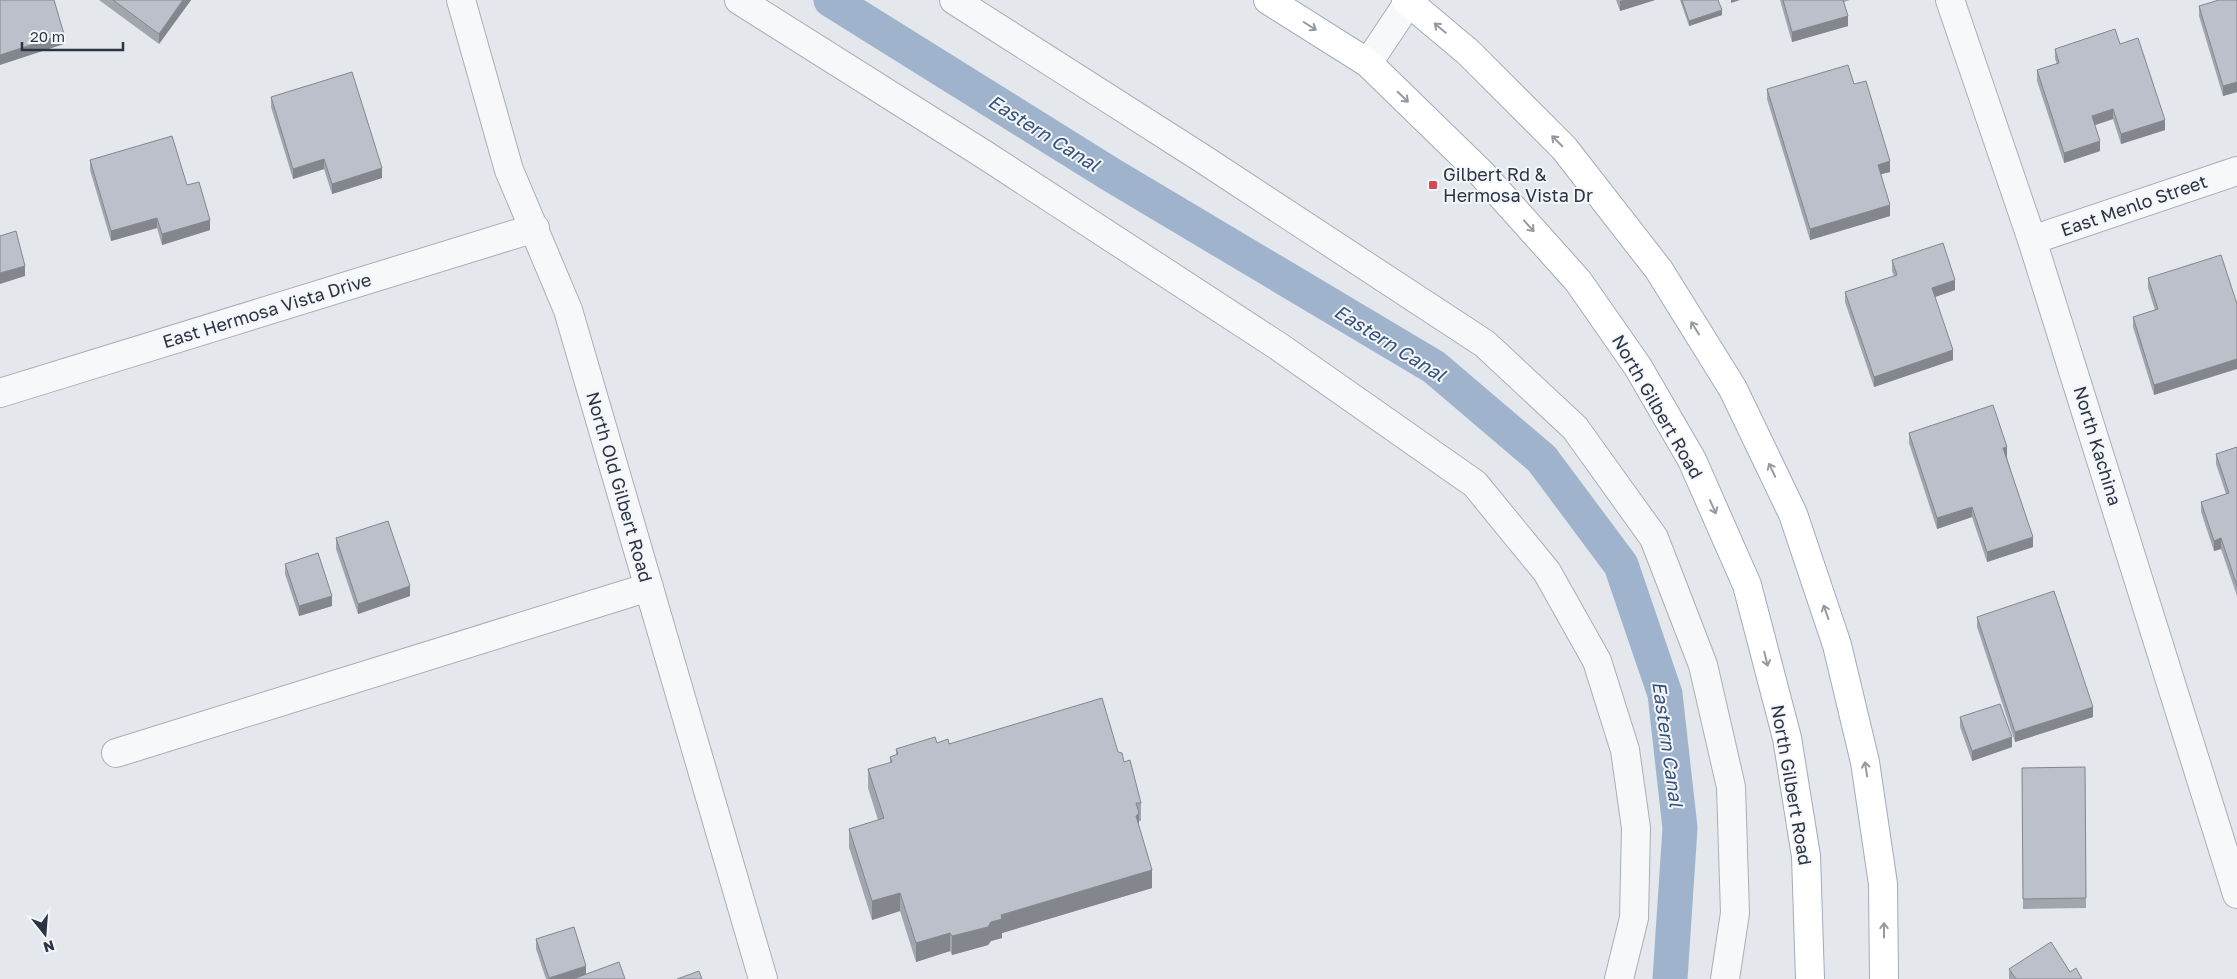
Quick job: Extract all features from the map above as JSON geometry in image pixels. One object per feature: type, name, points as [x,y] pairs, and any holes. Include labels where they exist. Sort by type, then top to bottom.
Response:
[{"type":"main road","name":"North Gilbert Road","points":[[1268,0],[1368,62],[1482,174],[1578,281],[1638,368],[1692,460],[1747,585],[1787,738],[1806,856],[1810,979]]},
{"type":"main road","points":[[1408,1],[1468,52],[1564,148],[1660,270],[1734,389],[1793,514],[1837,645],[1865,762],[1883,884],[1884,979]]},
{"type":"street","name":"North Old Gilbert Road","points":[[460,0],[509,170],[568,310],[763,979]]},
{"type":"street","points":[[739,0],[985,155],[1278,346],[1474,484],[1547,572],[1597,661],[1625,750],[1636,828],[1634,918],[1619,979]]},
{"type":"street","points":[[954,0],[1200,157],[1485,344],[1575,428],[1654,538],[1703,665],[1731,787],[1735,913],[1725,979]]},
{"type":"street","name":"North Kachina","points":[[1950,0],[2032,240],[2237,894]]},
{"type":"street","points":[[1368,62],[1408,1]]},
{"type":"street","name":"East Menlo Street","points":[[2032,240],[2237,171]]},
{"type":"street","name":"East Hermosa Vista Drive","points":[[0,393],[534,228]]},
{"type":"street","points":[[116,753],[648,587]]},
{"type":"building","points":[[0,0],[54,0],[64,34],[0,55]]},
{"type":"building","points":[[113,0],[183,0],[159,34]]},
{"type":"building","points":[[1682,0],[1718,0],[1722,10],[1689,21]]},
{"type":"building","points":[[1783,0],[1843,0],[1848,16],[1792,32]]},
{"type":"building","points":[[2219,0],[2237,0],[2237,82],[2223,86],[2199,6]]},
{"type":"building","points":[[2115,29],[2120,44],[2138,38],[2165,120],[2121,134],[2113,109],[2092,116],[2100,141],[2064,153],[2037,70],[2059,63],[2055,49]]},
{"type":"building","points":[[1848,65],[1854,84],[1866,81],[1890,161],[1878,165],[1890,205],[1810,229],[1767,89]]},
{"type":"building","points":[[352,72],[382,168],[332,184],[324,159],[293,169],[271,97]]},
{"type":"building","points":[[172,136],[187,185],[199,182],[210,220],[162,234],[157,218],[111,231],[90,160]]},
{"type":"building","points":[[16,231],[25,266],[0,273],[0,236]]},
{"type":"building","points":[[1943,243],[1955,280],[1932,288],[1953,350],[1874,377],[1845,292],[1897,275],[1892,260]]},
{"type":"building","points":[[2221,255],[2237,304],[2237,359],[2154,385],[2133,317],[2158,309],[2148,278]]},
{"type":"building","points":[[1993,405],[2007,447],[2003,448],[2033,537],[1987,552],[1972,507],[1937,518],[1909,433]]},
{"type":"building","points":[[2237,447],[2237,586],[2221,538],[2214,541],[2201,502],[2229,493],[2216,454]]},
{"type":"building","points":[[388,521],[410,586],[358,604],[336,538]]},
{"type":"building","points":[[318,553],[332,596],[299,606],[285,564]]},
{"type":"building","points":[[2054,591],[2093,707],[2015,732],[1977,617]]},
{"type":"building","points":[[1102,698],[1118,752],[1122,753],[1124,762],[1130,760],[1141,803],[1136,803],[1139,813],[1136,816],[1152,870],[1001,915],[1002,919],[991,922],[988,927],[952,936],[950,933],[916,943],[900,893],[872,901],[849,829],[884,818],[868,769],[892,762],[890,757],[898,754],[896,749],[935,737],[937,743],[948,739],[949,744]]},
{"type":"building","points":[[2000,704],[2012,737],[1972,751],[1960,717]]},
{"type":"building","points":[[2085,767],[2086,898],[2023,899],[2022,768]]},
{"type":"building","points":[[574,927],[586,966],[549,978],[536,939]]},
{"type":"building","points":[[2051,942],[2070,972],[2076,968],[2082,979],[2016,979],[2009,969]]},
{"type":"building","points":[[619,962],[625,979],[573,979]]},
{"type":"building","points":[[699,971],[702,979],[677,979]]},
{"type":"waterway","name":"Eastern Canal","points":[[831,0],[1110,174],[1434,367],[1542,459],[1621,565],[1665,694],[1680,828],[1670,979]]},
{"type":"place","name":"Gilbert Rd & Hermosa Vista Dr","points":[[1433,185]]}]
